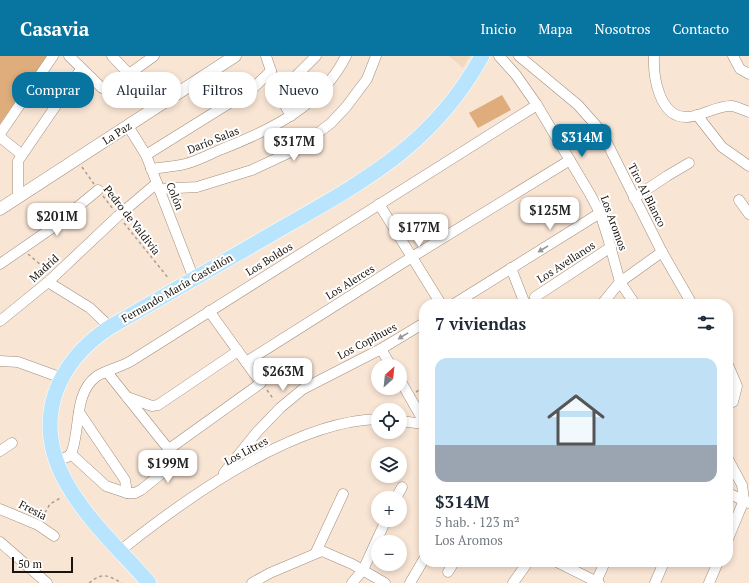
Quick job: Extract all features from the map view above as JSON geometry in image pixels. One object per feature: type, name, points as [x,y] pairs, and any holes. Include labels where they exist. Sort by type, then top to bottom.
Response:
[{"type":"main road","name":"Fernando María Castellón","points":[[149,583],[70,491],[56,461],[51,443],[50,423],[52,405],[62,378],[70,363],[84,348],[110,327],[361,182],[400,155],[421,137],[440,116],[464,86],[482,56]]},
{"type":"street","points":[[0,134],[53,56]]},
{"type":"street","points":[[69,56],[102,88]]},
{"type":"street","points":[[115,57],[129,74],[154,56]]},
{"type":"street","name":"La Paz","points":[[0,209],[235,56]]},
{"type":"street","points":[[146,155],[252,88],[271,71],[266,56]]},
{"type":"street","points":[[300,72],[316,56]]},
{"type":"street","name":"Darío Salas","points":[[151,169],[185,164],[261,133],[291,116],[312,99],[329,82],[346,56]]},
{"type":"street","points":[[158,186],[197,187],[252,170],[297,149],[331,123],[346,107],[367,79],[376,56]]},
{"type":"street","name":"Los Aromos","points":[[499,56],[516,75],[537,105],[600,213],[620,282],[632,299]]},
{"type":"street","name":"Tiro Al Blanco","points":[[519,56],[578,105],[601,131],[662,252],[689,299]]},
{"type":"street","points":[[654,56],[656,86],[665,105],[676,114],[686,117],[731,106],[749,112]]},
{"type":"street","points":[[733,56],[740,69],[749,74]]},
{"type":"street","points":[[18,197],[18,161],[81,69]]},
{"type":"street","name":"Los Boldos","points":[[71,454],[79,412],[88,386],[95,378],[131,361],[208,311],[537,105]]},
{"type":"street","points":[[286,108],[291,116]]},
{"type":"street","points":[[697,115],[722,147],[749,166]]},
{"type":"street","name":"Colón","points":[[128,126],[146,155],[194,279]]},
{"type":"street","points":[[0,137],[22,154]]},
{"type":"street","name":"Los Alerces","points":[[246,362],[412,257],[570,160]]},
{"type":"street","points":[[634,198],[689,164]]},
{"type":"street","name":"Madrid","points":[[0,321],[51,279],[118,216],[158,186]]},
{"type":"street","points":[[0,264],[52,228],[98,190]]},
{"type":"street","points":[[739,200],[749,214]]},
{"type":"street","points":[[379,204],[438,299]]},
{"type":"street","points":[[462,299],[600,213]]},
{"type":"street","name":"Los Avellanos","points":[[535,297],[611,247]]},
{"type":"street","points":[[606,299],[620,282],[662,252]]},
{"type":"street","points":[[511,268],[523,299]]},
{"type":"street","points":[[51,279],[90,308],[110,327]]},
{"type":"street","points":[[169,449],[261,382],[208,311]]},
{"type":"street","name":"Los Copihues","points":[[220,480],[257,432],[280,408],[303,389],[382,349],[419,326]]},
{"type":"street","points":[[382,349],[387,359]]},
{"type":"street","points":[[127,397],[152,406],[158,405],[238,351]]},
{"type":"street","points":[[0,361],[18,362],[62,378]]},
{"type":"street","points":[[56,461],[67,458],[71,454],[106,486],[127,493],[138,492],[168,470],[172,461],[169,449],[107,372]]},
{"type":"street","points":[[733,377],[737,386],[733,402]]},
{"type":"street","points":[[407,393],[419,414]]},
{"type":"street","points":[[79,412],[125,480],[127,493]]},
{"type":"street","name":"Los Litres","points":[[121,550],[161,518],[220,480],[266,454],[316,432],[356,421],[371,420]]},
{"type":"street","points":[[407,422],[419,423]]},
{"type":"street","points":[[0,451],[12,443]]},
{"type":"street","points":[[733,468],[742,484],[747,502],[733,529]]},
{"type":"street","points":[[400,491],[402,487]]},
{"type":"street","points":[[316,552],[343,494]]},
{"type":"street","points":[[733,495],[747,502]]},
{"type":"street","name":"Fresia","points":[[0,509],[38,525],[54,536]]},
{"type":"street","points":[[352,583],[363,570],[383,527]]},
{"type":"street","points":[[0,542],[47,583]]},
{"type":"street","points":[[252,583],[316,552],[329,553],[385,583]]},
{"type":"street","points":[[410,583],[419,567]]},
{"type":"street","points":[[448,572],[451,567]]},
{"type":"street","points":[[513,583],[524,567]]},
{"type":"street","points":[[567,567],[598,582],[603,567]]},
{"type":"street","points":[[655,583],[662,567]]},
{"type":"street","points":[[709,583],[716,567]]},
{"type":"path","name":"Pedro de Valdivia","points":[[77,159],[98,190],[177,289]]},
{"type":"path","points":[[23,247],[51,279]]},
{"type":"path","points":[[261,382],[280,408]]},
{"type":"path","points":[[38,525],[50,504],[70,491]]},
{"type":"path","points":[[89,583],[98,576],[108,575],[122,583]]},
{"type":"shaded area","points":[[0,56],[47,56],[36,72],[12,72],[12,107],[0,124]]},
{"type":"shaded area","points":[[449,56],[470,56],[463,68]]},
{"type":"shaded area","points":[[502,95],[511,110],[478,128],[469,113]]}]
